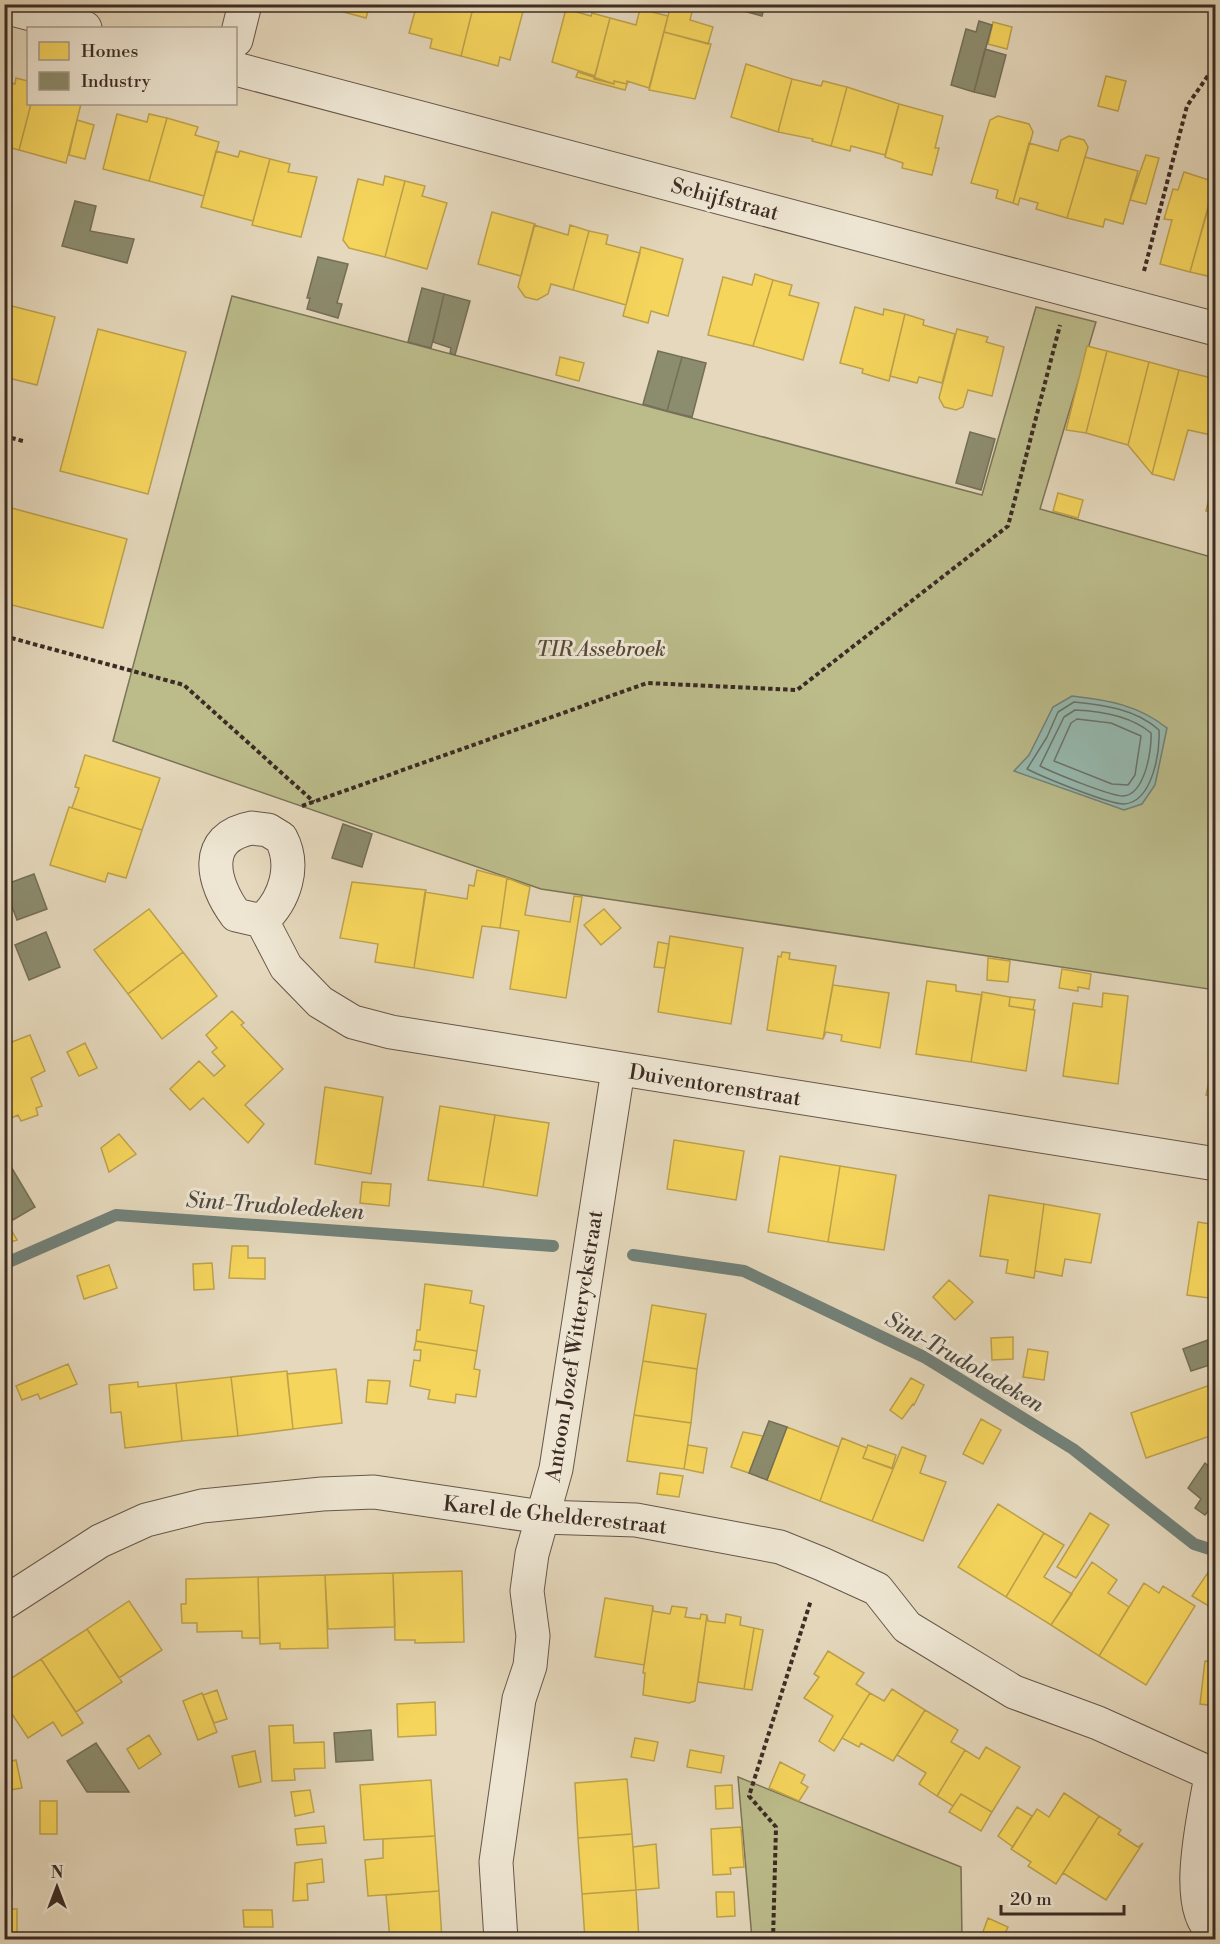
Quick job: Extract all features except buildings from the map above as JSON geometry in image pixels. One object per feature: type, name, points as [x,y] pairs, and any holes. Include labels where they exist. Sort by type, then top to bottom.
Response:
[{"type":"street","points":[[237,36],[245,4]]},
{"type":"street","points":[[4,7],[81,27]]},
{"type":"street","name":"Schijfstraat","points":[[237,69],[1215,329]]},
{"type":"street","points":[[252,828],[268,830],[281,838],[289,859],[279,900],[262,921],[236,915],[221,891],[216,865],[217,852],[223,841],[236,831],[252,828]]},
{"type":"street","name":"Duiventorenstraat","points":[[262,921],[286,967],[320,1002],[353,1022],[448,1043],[1215,1164]]},
{"type":"street","name":"Antoon Jozef Witteryckstraat","points":[[501,1940],[496,1862],[519,1699],[530,1666],[533,1636],[527,1590],[531,1554],[556,1469],[618,1070]]},
{"type":"street","name":"Karel de Ghelderestraat","points":[[4,1603],[100,1540],[146,1520],[202,1506],[322,1494],[374,1492],[542,1517],[636,1520],[780,1547],[878,1589],[907,1627],[1014,1692],[1098,1723],[1213,1776],[1196,1890],[1199,1912],[1210,1930],[1215,1933]]},
{"type":"path","points":[[1136,307],[1187,106],[1215,64]]},
{"type":"path","points":[[268,830],[290,811],[647,683],[797,690],[1008,526],[1069,290]]},
{"type":"path","points":[[4,436],[23,441]]},
{"type":"path","points":[[4,636],[184,685],[314,802]]},
{"type":"path","points":[[773,1940],[776,1827],[749,1796],[822,1564]]},
{"type":"green space","name":"TIR Assebroek","points":[[232,296],[982,495],[1036,307],[1096,322],[1040,509],[1215,558],[1215,990],[541,889],[113,741]]},
{"type":"green space","points":[[738,1777],[961,1867],[962,1939],[752,1939]]},
{"type":"water","points":[[1072,696],[1098,699],[1134,709],[1167,728],[1155,785],[1142,804],[1124,810],[1014,771],[1029,755],[1053,707]]},
{"type":"waterway","name":"Sint-Trudoledeken","points":[[4,1264],[116,1215],[553,1246]]},
{"type":"waterway","name":"Sint-Trudoledeken","points":[[633,1255],[744,1271],[924,1357],[1073,1449],[1194,1544],[1216,1551]]}]
